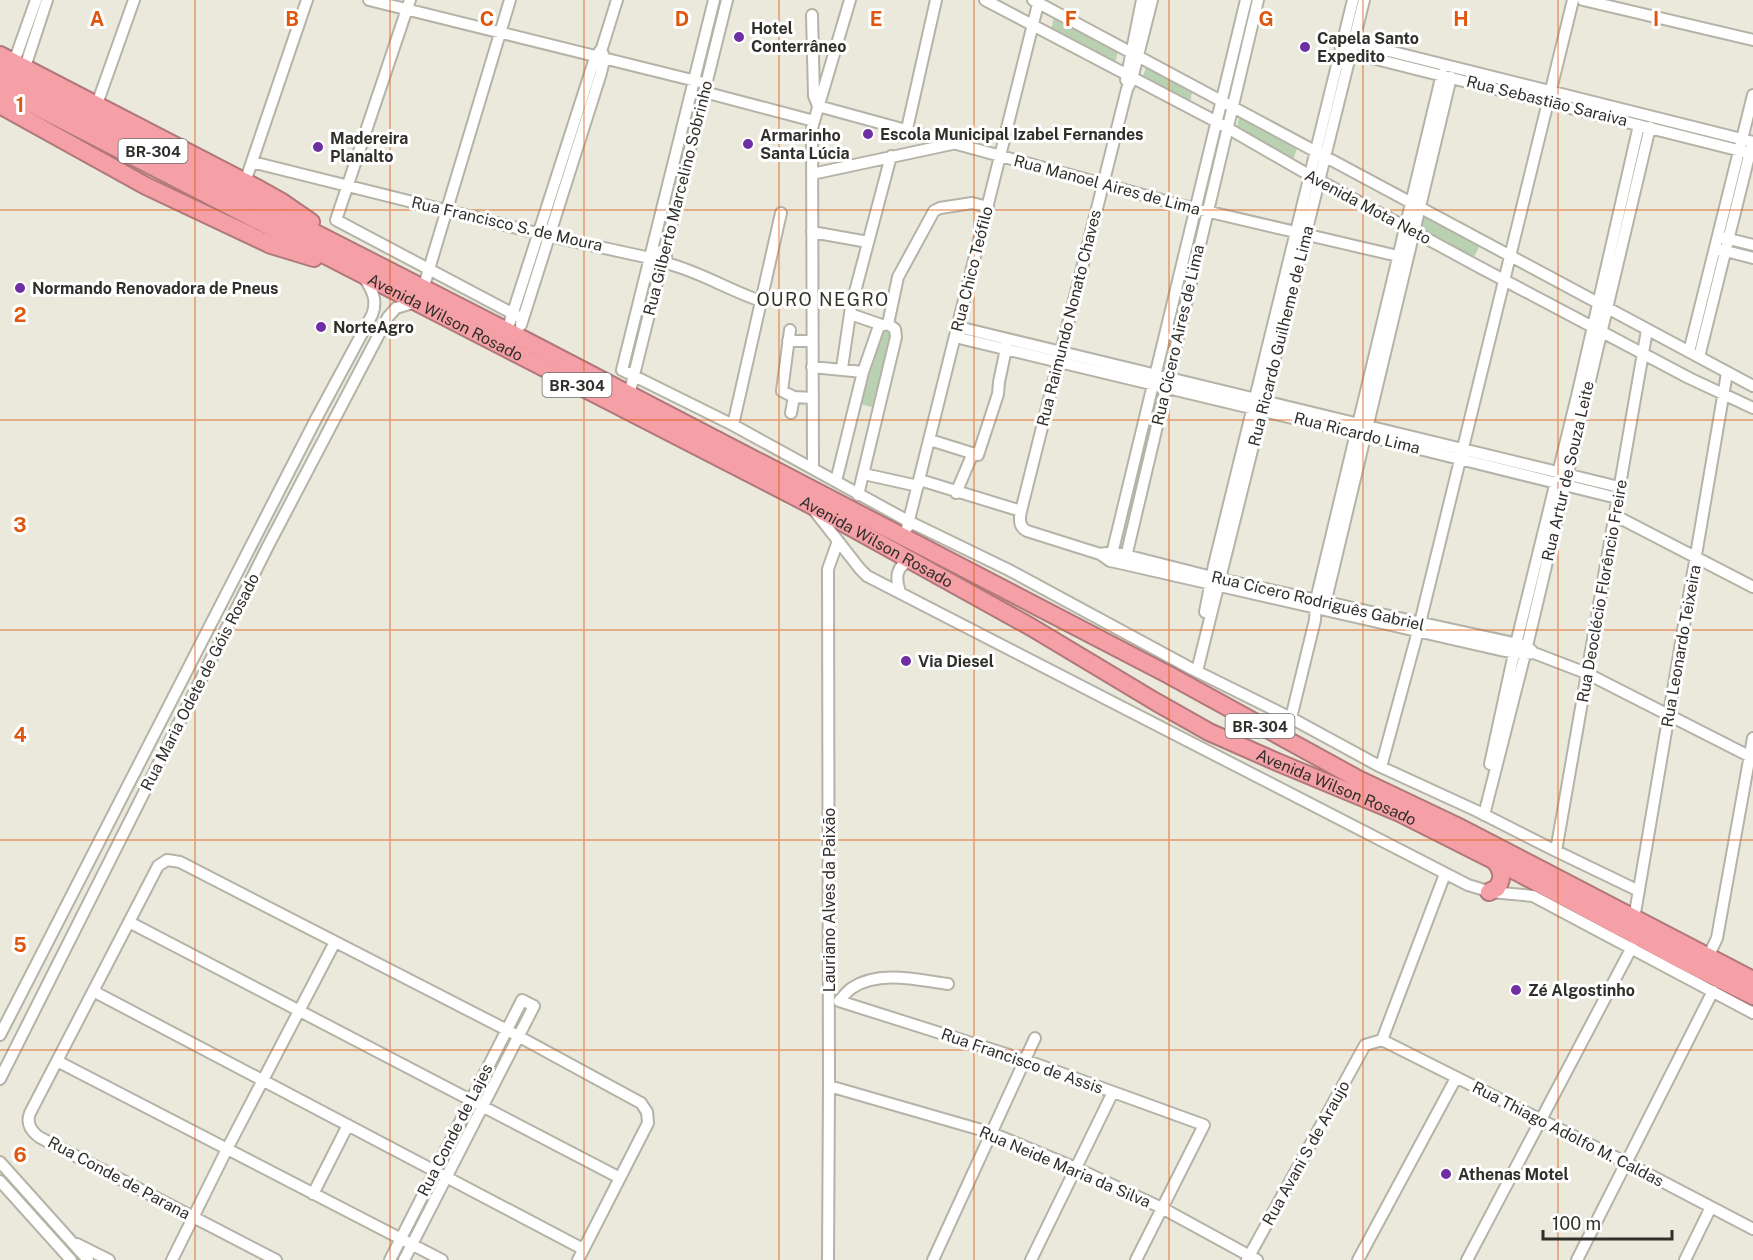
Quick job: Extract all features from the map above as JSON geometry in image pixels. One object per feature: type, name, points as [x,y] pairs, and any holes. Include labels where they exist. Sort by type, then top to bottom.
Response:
[{"type":"highway","points":[[13,62],[98,104],[282,202],[347,258]]},
{"type":"highway","name":"Avenida Wilson Rosado","points":[[0,72],[304,237]]},
{"type":"highway","name":"Avenida Wilson Rosado","points":[[0,88],[419,295],[809,504],[1031,627],[1209,732],[1400,813],[1753,996]]},
{"type":"highway","points":[[0,105],[146,186],[271,245],[297,254],[347,258]]},
{"type":"highway","name":"Avenida Wilson Rosado","points":[[347,258],[362,274],[512,333],[629,395],[906,529],[1358,779],[1461,828],[1753,980]]},
{"type":"highway","points":[[1156,702],[1173,700],[1179,693],[1176,683],[1169,675]]},
{"type":"highway","points":[[1209,732],[1203,724],[1201,712],[1208,706],[1220,704]]},
{"type":"highway","points":[[1489,892],[1497,888],[1502,879],[1500,868],[1494,860]]},
{"type":"highway","points":[[1533,896],[1570,900]]},
{"type":"street","points":[[13,62],[36,0]]},
{"type":"street","points":[[13,62],[47,0]]},
{"type":"street","points":[[98,104],[134,0]]},
{"type":"street","points":[[245,182],[307,0]]},
{"type":"street","points":[[369,0],[408,5],[500,33],[694,81],[705,88],[814,121]]},
{"type":"street","points":[[419,295],[510,0]]},
{"type":"street","points":[[512,333],[617,0]]},
{"type":"street","name":"Rua Gilberto Marcelino Sobrinho","points":[[634,375],[622,369],[714,0]]},
{"type":"street","name":"Rua Gilberto Marcelino Sobrinho","points":[[629,395],[727,0]]},
{"type":"street","points":[[813,468],[812,128],[850,0]]},
{"type":"street","points":[[907,129],[936,0]]},
{"type":"street","name":"Avenida Mota Neto","points":[[985,0],[1216,122],[1319,181],[1643,354],[1753,408]]},
{"type":"street","name":"Rua Raimundo Nonato Chaves","points":[[1021,511],[1127,89],[1142,0]]},
{"type":"street","name":"Rua Raimundo Nonato Chaves","points":[[1134,54],[1152,0]]},
{"type":"street","name":"Rua Cícero Aires de Lima","points":[[1125,560],[1232,107],[1246,25],[1246,0]]},
{"type":"street","name":"Rua Cícero Aires de Lima","points":[[1112,556],[1221,101],[1246,25],[1257,0]]},
{"type":"street","name":"Rua Ricardo Guilheme de Lima","points":[[1353,0],[1354,20]]},
{"type":"street","name":"Rua Ricardo Guilheme de Lima","points":[[1195,670],[1301,234],[1325,157],[1354,20],[1364,0]]},
{"type":"street","points":[[1381,767],[1418,627],[1573,0]]},
{"type":"street","points":[[1583,0],[1753,40]]},
{"type":"street","name":"Avenida Mota Neto","points":[[1037,1],[1753,386]]},
{"type":"street","name":"Rua Chico Teófilo","points":[[906,529],[957,332],[1037,1]]},
{"type":"street","points":[[408,5],[336,220],[518,316]]},
{"type":"street","points":[[812,15],[814,96],[818,106]]},
{"type":"street","name":"Rua Ricardo Guilheme de Lima","points":[[1301,234],[1309,175],[1315,151],[1348,46]]},
{"type":"street","name":"Rua Sebastião Saraiva","points":[[1348,46],[1446,76],[1549,97]]},
{"type":"street","name":"Rua Sebastião Saraiva","points":[[1348,46],[1749,146]]},
{"type":"street","points":[[1291,718],[1446,76]]},
{"type":"street","points":[[1694,355],[1723,237],[1749,146],[1753,95]]},
{"type":"street","name":"Rua Manoel Aires de Lima","points":[[818,106],[1207,212],[1398,256]]},
{"type":"street","name":"Rua Sebastião Saraiva","points":[[1623,115],[1644,126],[1749,146]]},
{"type":"street","name":"Rua Artur de Souza Leite","points":[[1481,813],[1482,795],[1523,650],[1644,126]]},
{"type":"street","points":[[679,140],[691,144]]},
{"type":"street","points":[[812,174],[954,143]]},
{"type":"street","points":[[842,368],[850,314],[891,156]]},
{"type":"street","name":"Rua Francisco S. de Moura","points":[[252,162],[544,235],[650,258]]},
{"type":"street","points":[[836,481],[863,372],[875,334],[885,325],[898,277],[934,211],[972,203],[988,207]]},
{"type":"street","points":[[733,424],[781,213]]},
{"type":"street","points":[[1362,430],[1398,256],[1409,229]]},
{"type":"street","points":[[812,232],[868,242]]},
{"type":"street","points":[[1723,237],[1753,245]]},
{"type":"street","points":[[650,258],[666,248]]},
{"type":"street","points":[[666,248],[666,263],[692,269],[741,294],[761,301]]},
{"type":"street","points":[[1720,250],[1753,258]]},
{"type":"street","name":"Rua Maria Odete de Góis Rosado","points":[[0,1035],[374,310],[374,295],[362,274]]},
{"type":"street","name":"Rua Maria Odete de Góis Rosado","points":[[0,1079],[268,546],[388,317],[400,306],[419,295]]},
{"type":"street","points":[[850,314],[895,329],[896,337],[858,495]]},
{"type":"street","name":"Rua Deoclécio Florêncio Freire","points":[[1556,851],[1647,330]]},
{"type":"street","name":"Rua Ricardo Lima","points":[[957,332],[1618,493]]},
{"type":"street","points":[[812,341],[789,335],[781,387],[784,393],[794,397],[813,398]]},
{"type":"street","points":[[930,440],[978,455],[998,394],[1007,344]]},
{"type":"street","points":[[812,367],[842,368],[863,372]]},
{"type":"street","name":"Rua Leonardo Teixeira","points":[[1634,919],[1727,373]]},
{"type":"street","points":[[634,375],[733,424],[836,481],[906,529],[1009,570],[1381,767],[1481,813],[1639,891]]},
{"type":"street","points":[[791,413],[794,397]]},
{"type":"street","points":[[304,479],[327,424],[320,420],[307,436]]},
{"type":"street","points":[[956,493],[973,453]]},
{"type":"street","points":[[864,474],[919,483],[1021,511]]},
{"type":"street","points":[[809,504],[867,576],[1445,874],[1489,892],[1533,896],[1753,1013]]},
{"type":"street","name":"Rua Cícero Rodriguês Gabriel","points":[[1021,511],[1019,520],[1024,530],[1100,554],[1319,608],[1523,650],[1586,673],[1751,757]]},
{"type":"street","points":[[1614,514],[1753,587]]},
{"type":"street","points":[[266,518],[249,559],[256,561],[268,546]]},
{"type":"street","name":"Lauriano Alves da Paixão","points":[[828,1260],[828,569],[838,541]]},
{"type":"street","points":[[900,592],[897,584],[900,567],[904,562],[912,561]]},
{"type":"street","points":[[1708,957],[1717,938],[1753,738]]},
{"type":"street","name":"Rua Conde de Parana","points":[[276,1260],[262,1257],[194,1218],[34,1134],[31,1130],[28,1118],[158,866],[163,862],[172,860],[335,942],[506,1030],[636,1100],[645,1108],[649,1117],[648,1123],[578,1260]]},
{"type":"street","points":[[1382,1040],[1445,874]]},
{"type":"street","points":[[129,922],[620,1178]]},
{"type":"street","points":[[172,1260],[335,942]]},
{"type":"street","points":[[1467,1260],[1632,948]]},
{"type":"street","name":"Rua Francisco de Assis","points":[[948,984],[895,978],[871,980],[852,988],[839,1001],[1025,1060],[1204,1125],[1162,1208]]},
{"type":"street","points":[[93,991],[583,1249]]},
{"type":"street","points":[[1577,1260],[1713,991]]},
{"type":"street","name":"Rua Conde de Lajes","points":[[390,1260],[522,1000],[534,1006],[404,1260]]},
{"type":"street","points":[[933,1260],[1035,1038]]},
{"type":"street","name":"Rua Avani S de Araujo","points":[[1251,1259],[1365,1045],[1382,1040]]},
{"type":"street","name":"Rua Thiago Adolfo M. Caldas","points":[[1382,1040],[1753,1229]]},
{"type":"street","points":[[57,1061],[442,1260]]},
{"type":"street","points":[[1358,1260],[1456,1078]]},
{"type":"street","name":"Rua Neide Maria da Silva","points":[[829,1086],[993,1133],[1162,1208],[1251,1259]]},
{"type":"street","points":[[1031,1260],[1113,1092]]},
{"type":"street","points":[[313,1194],[348,1125]]},
{"type":"street","points":[[0,1162],[88,1260]]},
{"type":"street","points":[[0,1181],[71,1260]]},
{"type":"street","points":[[1685,1260],[1712,1207]]},
{"type":"street","points":[[1136,1260],[1162,1208]]},
{"type":"street","points":[[71,1241],[109,1260]]},
{"type":"green space","points":[[1054,16],[1118,51],[1115,64],[1051,31]]},
{"type":"green space","points":[[1146,66],[1192,91],[1190,103],[1143,77]]},
{"type":"green space","points":[[1239,117],[1298,146],[1293,160],[1237,128]]},
{"type":"green space","points":[[1424,212],[1480,245],[1473,259],[1419,229]]},
{"type":"green space","points":[[887,330],[892,333],[872,407],[861,404],[882,332]]},
{"type":"place","name":"Hotel Conterrâneo","points":[[739,37]]},
{"type":"place","name":"Capela Santo Expedito","points":[[1305,47]]},
{"type":"place","name":"Escola Municipal Izabel Fernandes","points":[[868,134]]},
{"type":"place","name":"Armarinho Santa Lúcia","points":[[748,144]]},
{"type":"place","name":"Madereira Planalto","points":[[318,147]]},
{"type":"place","name":"Normando Renovadora de Pneus","points":[[20,288]]},
{"type":"place","name":"NorteAgro","points":[[321,327]]},
{"type":"place","name":"Via Diesel","points":[[906,661]]},
{"type":"place","name":"Zé Algostinho","points":[[1516,990]]},
{"type":"place","name":"Athenas Motel","points":[[1446,1174]]},
{"type":"district","name":"OURO NEGRO","points":[[823,299]]}]
